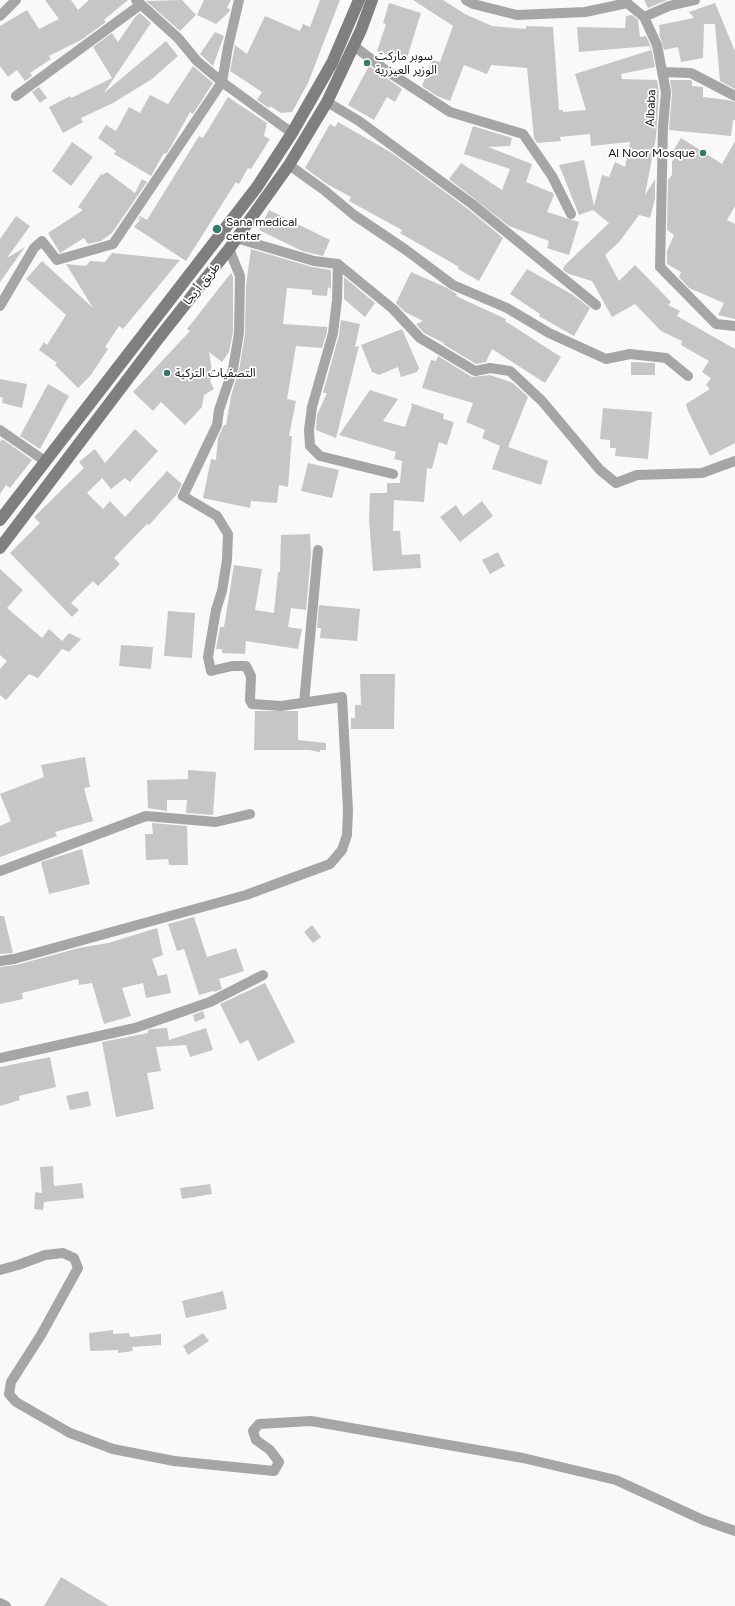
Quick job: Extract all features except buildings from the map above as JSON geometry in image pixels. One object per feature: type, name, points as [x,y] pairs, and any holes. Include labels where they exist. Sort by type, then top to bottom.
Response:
[{"type":"main road","name":"طريق أريحا","points":[[0,520],[257,187],[292,133],[332,63],[359,0]]},
{"type":"main road","name":"طريق أريحا","points":[[0,548],[158,339],[229,249],[289,165],[327,102],[354,46],[372,0]]},
{"type":"street","points":[[0,16],[16,0]]},
{"type":"street","points":[[0,306],[34,248],[42,241],[57,260],[113,244],[222,82],[228,47],[239,0]]},
{"type":"street","name":"Albaba","points":[[466,0],[473,4],[516,15],[585,12],[627,2],[644,17],[657,45],[666,92],[662,127],[660,267],[716,324],[735,326]]},
{"type":"street","points":[[644,17],[669,6],[695,0]]},
{"type":"street","points":[[16,96],[138,2],[178,38],[197,60],[222,82],[292,133]]},
{"type":"street","points":[[354,46],[384,69],[450,112],[523,134],[552,176],[571,214]]},
{"type":"street","points":[[662,72],[691,73],[735,96]]},
{"type":"street","points":[[327,102],[360,121],[472,204],[596,305]]},
{"type":"street","points":[[289,165],[324,190],[354,215],[406,250],[453,285],[506,308],[549,333],[606,359],[630,354],[666,358],[688,376]]},
{"type":"street","points":[[236,238],[314,261],[338,264],[393,309],[420,338],[475,371],[490,368],[510,371],[542,401],[600,470],[616,483],[637,475],[702,473],[735,461]]},
{"type":"street","points":[[0,961],[14,959],[246,895],[330,864],[342,850],[347,835],[348,810],[342,697],[281,706],[252,704],[250,700],[250,676],[246,666],[232,666],[211,671],[208,657],[216,610],[222,591],[227,560],[228,534],[217,516],[183,496],[217,425],[219,410],[233,369],[239,333],[240,276],[229,249]]},
{"type":"street","points":[[338,264],[337,300],[333,333],[312,407],[309,430],[310,446],[320,456],[393,474]]},
{"type":"street","points":[[0,430],[45,461]]},
{"type":"street","points":[[304,703],[318,550]]},
{"type":"street","points":[[0,871],[146,816],[216,822],[250,814]]},
{"type":"street","points":[[0,1058],[135,1028],[210,1002],[263,975]]},
{"type":"street","points":[[0,1270],[18,1266],[45,1255],[63,1253],[74,1258],[78,1268],[41,1335],[11,1382],[9,1394],[16,1402],[70,1433],[113,1449],[174,1461],[274,1470],[279,1462],[270,1450],[256,1440],[253,1431],[259,1424],[311,1421],[523,1458],[616,1480],[703,1520],[735,1531]]},
{"type":"street","points":[[0,1604],[6,1606]]},
{"type":"place","name":"سوبر ماركت الوزير العيزرية","points":[[367,63]]},
{"type":"place","name":"Al Noor Mosque","points":[[703,153]]},
{"type":"place","name":"Sana medical center","points":[[217,229]]},
{"type":"place","name":"التصفيات التركية","points":[[167,373]]}]
